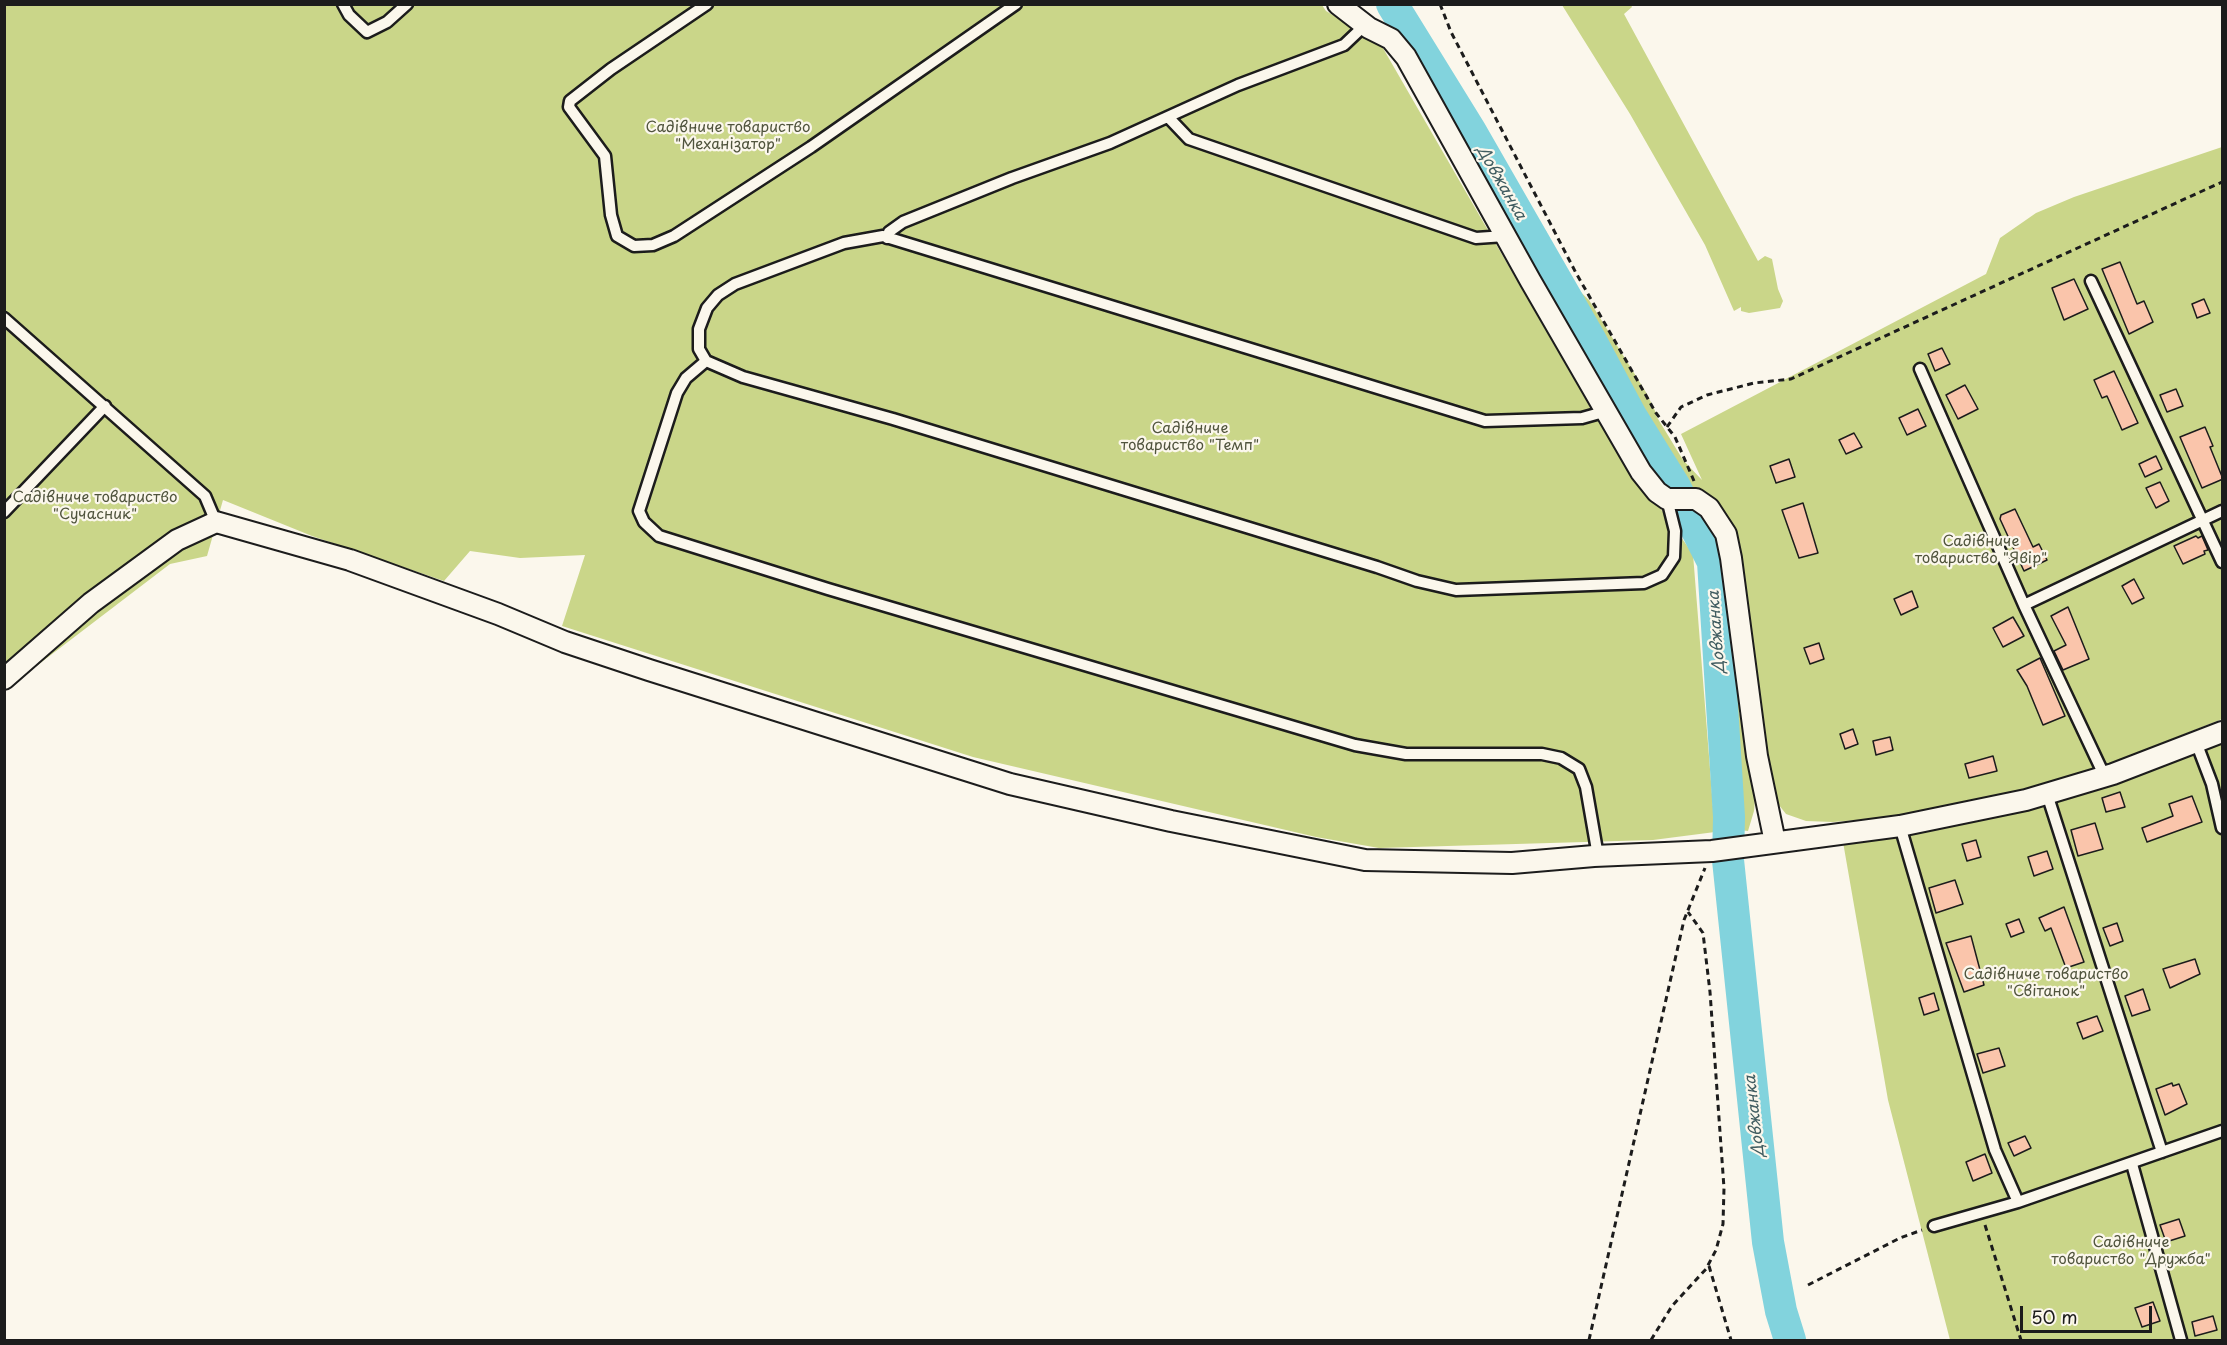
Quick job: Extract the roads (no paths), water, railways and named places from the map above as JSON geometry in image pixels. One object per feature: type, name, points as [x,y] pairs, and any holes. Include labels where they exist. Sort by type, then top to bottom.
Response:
[{"type":"street","points":[[1338,4],[1365,25],[1391,39],[1406,57],[1505,236],[1641,472],[1657,492],[1709,508],[1726,534],[1757,756],[1775,842]]},
{"type":"street","points":[[4,679],[91,603],[177,540],[216,522],[350,561],[498,614],[565,642],[649,670],[1021,786],[1171,821],[1365,860],[1512,863],[1598,856],[1712,851],[1900,826],[2047,794],[2105,777],[2223,732]]},
{"type":"lane","points":[[343,4],[349,15],[367,32],[387,22],[407,4]]},
{"type":"lane","points":[[707,4],[611,69],[570,101],[569,107],[605,156],[611,215],[617,236],[634,246],[653,245],[684,230],[811,147],[1016,4]]},
{"type":"lane","points":[[887,237],[889,232],[903,222],[1012,178],[1110,143],[1238,86],[1344,45],[1365,25]]},
{"type":"lane","points":[[1169,118],[1189,139],[1476,238],[1505,236]]},
{"type":"lane","points":[[1606,411],[1582,418],[1485,421],[887,237],[844,243],[735,284],[718,295],[707,308],[699,329],[699,349],[706,361],[743,377],[893,419],[1377,567],[1416,581],[1456,590],[1644,583],[1662,575],[1674,557],[1675,531],[1682,499]]},
{"type":"lane","points":[[2091,281],[2223,562]]},
{"type":"lane","points":[[4,318],[204,496],[216,522]]},
{"type":"lane","points":[[706,361],[686,378],[676,393],[639,511],[644,522],[659,536],[828,589],[1355,745],[1406,754],[1542,754],[1561,758],[1579,770],[1586,787],[1598,856]]},
{"type":"lane","points":[[1920,369],[2024,605],[2105,777]]},
{"type":"lane","points":[[4,512],[105,406]]},
{"type":"lane","points":[[2024,605],[2223,512]]},
{"type":"lane","points":[[2196,742],[2212,784],[2223,828]]},
{"type":"lane","points":[[2047,794],[2162,1152]]},
{"type":"lane","points":[[1900,826],[1995,1150],[2018,1202]]},
{"type":"lane","points":[[1934,1226],[2018,1202],[2223,1131]]},
{"type":"lane","points":[[2132,1164],[2181,1341]]},
{"type":"waterway","name":"Довжанка","points":[[1392,4],[1471,132],[1591,341],[1631,416],[1675,487],[1713,562],[1729,817],[1728,860],[1768,1242],[1781,1311],[1790,1340]]},
{"type":"park label","name":"Садівниче товариство \"Механізатор\"","points":[[728,136]]},
{"type":"park label","name":"Садівниче товариство \"Темп\"","points":[[1190,438]]},
{"type":"park label","name":"Садівниче товариство \"Сучасник\"","points":[[95,506]]},
{"type":"park label","name":"Садівниче товариство \"Явір\"","points":[[1981,550]]},
{"type":"park label","name":"Садівниче товариство \"Світанок\"","points":[[2046,984]]},
{"type":"park label","name":"Садівниче товариство \"Дружба\"","points":[[2131,1252]]}]
